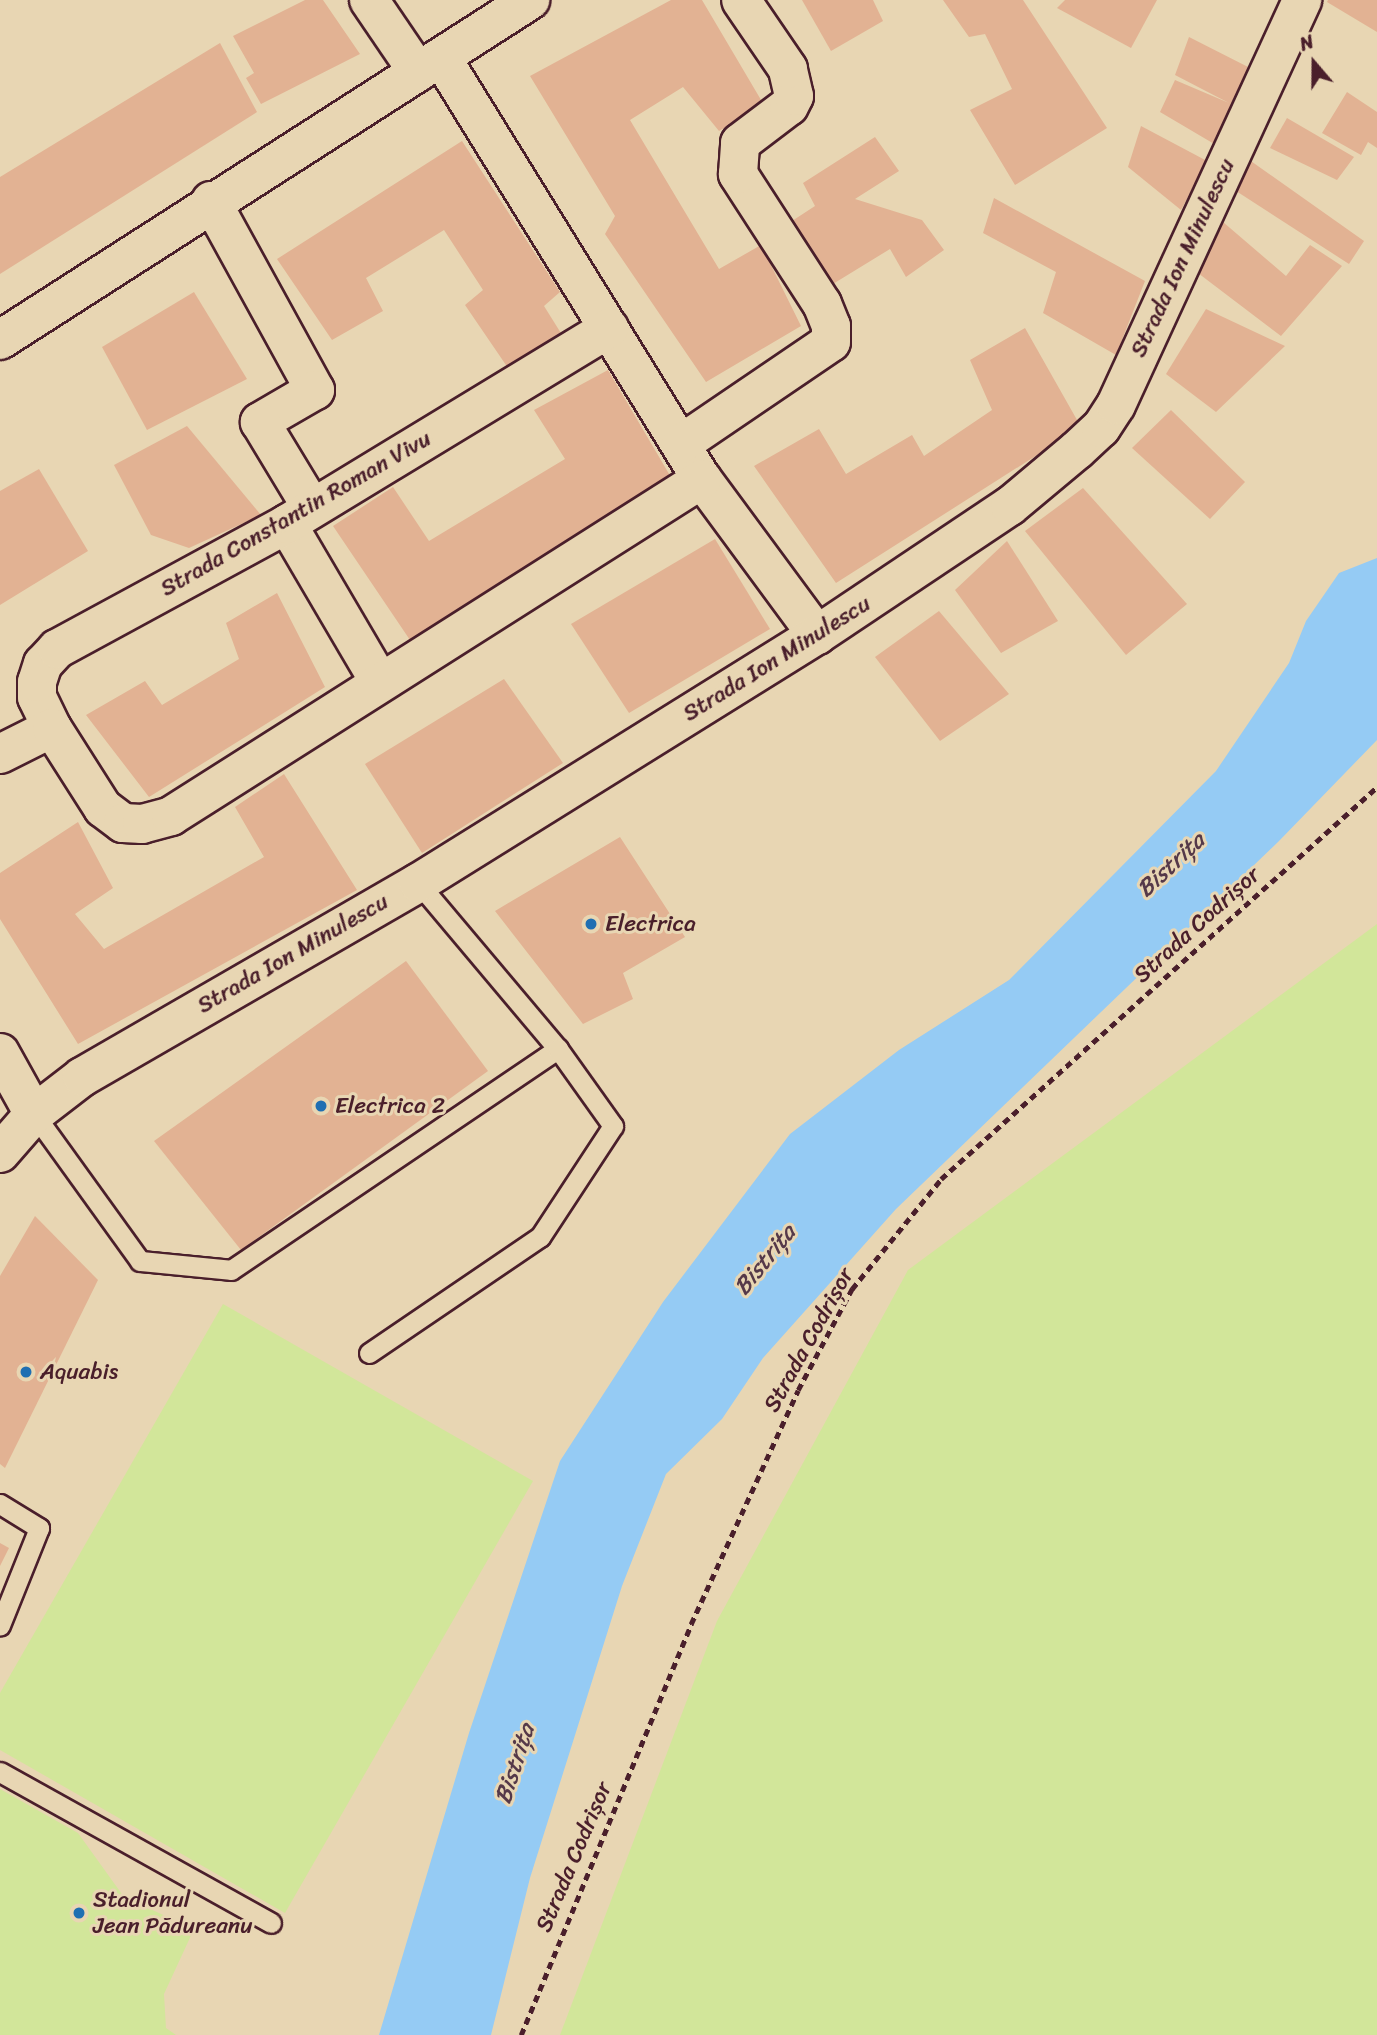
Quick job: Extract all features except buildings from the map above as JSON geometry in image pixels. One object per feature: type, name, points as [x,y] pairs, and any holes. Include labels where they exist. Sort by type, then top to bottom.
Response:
[{"type":"street","points":[[369,0],[430,64],[609,328],[702,479],[817,635]]},
{"type":"street","points":[[0,340],[211,201],[530,0]]},
{"type":"street","points":[[681,444],[831,342],[831,326],[822,304],[738,174],[740,143],[789,106],[794,96],[788,69],[741,0]]},
{"type":"street","name":"Strada Ion Minulescu","points":[[0,1153],[34,1114],[82,1077],[418,883],[817,635],[1010,506],[1101,428],[1116,405],[1302,0]]},
{"type":"street","points":[[211,201],[315,390],[260,422],[299,516],[379,681]]},
{"type":"street","name":"Strada Constantin Roman Vivu","points":[[609,328],[299,516],[57,649],[43,664],[37,682],[37,697],[52,728],[103,808],[123,822],[142,824],[171,816],[379,681],[702,479]]},
{"type":"street","points":[[0,754],[52,728]]},
{"type":"street","points":[[0,1053],[34,1114]]},
{"type":"lane","points":[[369,1353],[540,1237],[614,1126],[558,1049],[418,883]]},
{"type":"lane","points":[[34,1114],[141,1261],[231,1270],[558,1049]]},
{"type":"lane","points":[[0,1504],[39,1528],[0,1625]]},
{"type":"lane","points":[[0,1772],[271,1923]]},
{"type":"path","name":"Strada Codrișor","points":[[521,2035],[691,1624],[798,1390],[852,1289],[941,1179],[1377,787]]},
{"type":"green space","points":[[1377,924],[1377,2035],[560,2035],[717,1621],[908,1270]]},
{"type":"green space","points":[[223,1304],[533,1481],[285,1913],[0,1750],[0,1693]]},
{"type":"green space","name":"Stadionul Jean Pădureanu","points":[[0,1789],[78,1833],[124,1897],[194,1929],[164,1994],[166,2028],[176,2035],[0,2035]]},
{"type":"water","name":"Bistrița","points":[[1377,558],[1377,740],[1279,841],[896,1209],[763,1358],[722,1419],[666,1474],[622,1586],[530,1878],[491,2035],[379,2035],[469,1733],[560,1461],[663,1302],[790,1134],[899,1050],[1009,980],[1216,771],[1289,663],[1306,621],[1339,573]]},
{"type":"place","name":"Electrica","points":[[591,924]]},
{"type":"place","name":"Electrica 2","points":[[321,1106]]},
{"type":"place","name":"Aquabis","points":[[26,1372]]},
{"type":"place","name":"Stadionul Jean Pădureanu","points":[[79,1913]]}]
